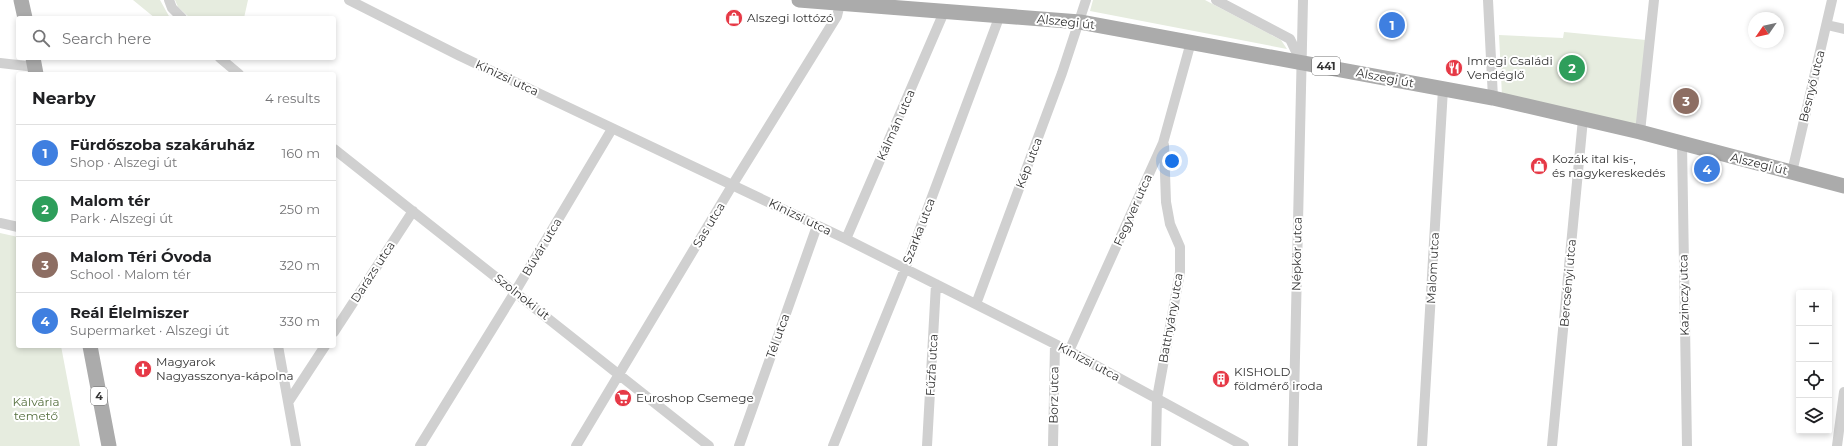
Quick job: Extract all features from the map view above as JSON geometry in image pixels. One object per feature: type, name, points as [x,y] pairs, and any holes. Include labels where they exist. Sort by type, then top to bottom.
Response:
[{"type":"main road","points":[[21,0],[25,16]]},
{"type":"main road","name":"Alszegi út","points":[[805,0],[1080,22],[1493,98],[1640,132],[1844,186]]},
{"type":"main road","name":"4","points":[[90,348],[109,446]]},
{"type":"street","name":"Kinizsi utca","points":[[349,0],[365,4],[460,56],[612,129],[733,184],[846,239],[1069,351],[1244,446]]},
{"type":"street","name":"Kép utca","points":[[976,304],[1062,73],[1086,0]]},
{"type":"street","points":[[1216,0],[1290,39],[1301,62]]},
{"type":"street","name":"Népkör utca","points":[[1293,446],[1303,0]]},
{"type":"street","points":[[1488,0],[1493,98]]},
{"type":"street","points":[[1640,132],[1654,0]]},
{"type":"street","name":"Besnyő utca","points":[[1792,172],[1832,0]]},
{"type":"street","name":"Sas utca","points":[[576,446],[733,184],[837,16],[840,2]]},
{"type":"street","points":[[171,4],[180,16]]},
{"type":"street","name":"Kálmán utca","points":[[846,239],[944,12]]},
{"type":"street","name":"Szarka utca","points":[[833,446],[904,269],[1000,15]]},
{"type":"street","points":[[1827,25],[1844,29]]},
{"type":"street","name":"Fegyver utca","points":[[1069,351],[1163,143],[1191,42]]},
{"type":"street","points":[[222,60],[225,72]]},
{"type":"street","points":[[222,60],[237,72]]},
{"type":"street","points":[[0,63],[34,66]]},
{"type":"street","name":"Malom utca","points":[[1422,446],[1443,89]]},
{"type":"street","name":"Bercsényi utca","points":[[1552,446],[1583,119]]},
{"type":"street","name":"Búvár utca","points":[[420,446],[515,292],[612,129]]},
{"type":"street","name":"Batthyány utca","points":[[1156,446],[1157,398],[1180,272],[1180,247],[1170,224],[1166,202],[1163,143]]},
{"type":"street","name":"Kazinczy utca","points":[[1682,144],[1687,446]]},
{"type":"street","name":"Szolnoki út","points":[[336,151],[709,446]]},
{"type":"street","name":"Darázs utca","points":[[336,329],[413,211]]},
{"type":"street","points":[[0,223],[16,227]]},
{"type":"street","name":"Tél utca","points":[[739,446],[817,226]]},
{"type":"street","name":"Fűzfa utca","points":[[927,446],[936,284]]},
{"type":"street","name":"Borz utca","points":[[1053,446],[1055,344]]},
{"type":"street","points":[[278,348],[296,446]]},
{"type":"street","points":[[289,402],[324,348]]},
{"type":"street","points":[[1838,446],[1844,392]]},
{"type":"green space","points":[[133,0],[160,0],[169,16],[153,16]]},
{"type":"green space","points":[[175,0],[248,0],[244,16],[188,16],[178,7]]},
{"type":"green space","points":[[1093,0],[1205,0],[1281,40],[1287,49],[1090,11]]},
{"type":"green space","points":[[1564,32],[1646,40],[1637,125],[1502,96],[1499,35],[1563,38]]},
{"type":"green space","name":"Kálvária temető","points":[[0,233],[16,237],[16,348],[61,348],[80,446],[0,446]]},
{"type":"place","name":"Alszegi lottózó","points":[[734,18]]},
{"type":"place","name":"Fürdőszoba szakáruház","points":[[1392,25]]},
{"type":"place","name":"Imregi Családi Vendéglő","points":[[1454,68]]},
{"type":"place","name":"Malom tér","points":[[1572,68]]},
{"type":"place","name":"Malom Téri Óvoda","points":[[1686,101]]},
{"type":"place","name":"Kozák ital kis-, és nagykereskedés","points":[[1539,166]]},
{"type":"place","name":"Reál Élelmiszer","points":[[1707,169]]},
{"type":"place","name":"Magyarok Nagyasszonya-kápolna","points":[[143,369]]},
{"type":"place","name":"KISHOLD földmérő iroda","points":[[1221,379]]},
{"type":"place","name":"Euroshop Csemege","points":[[623,398]]}]
